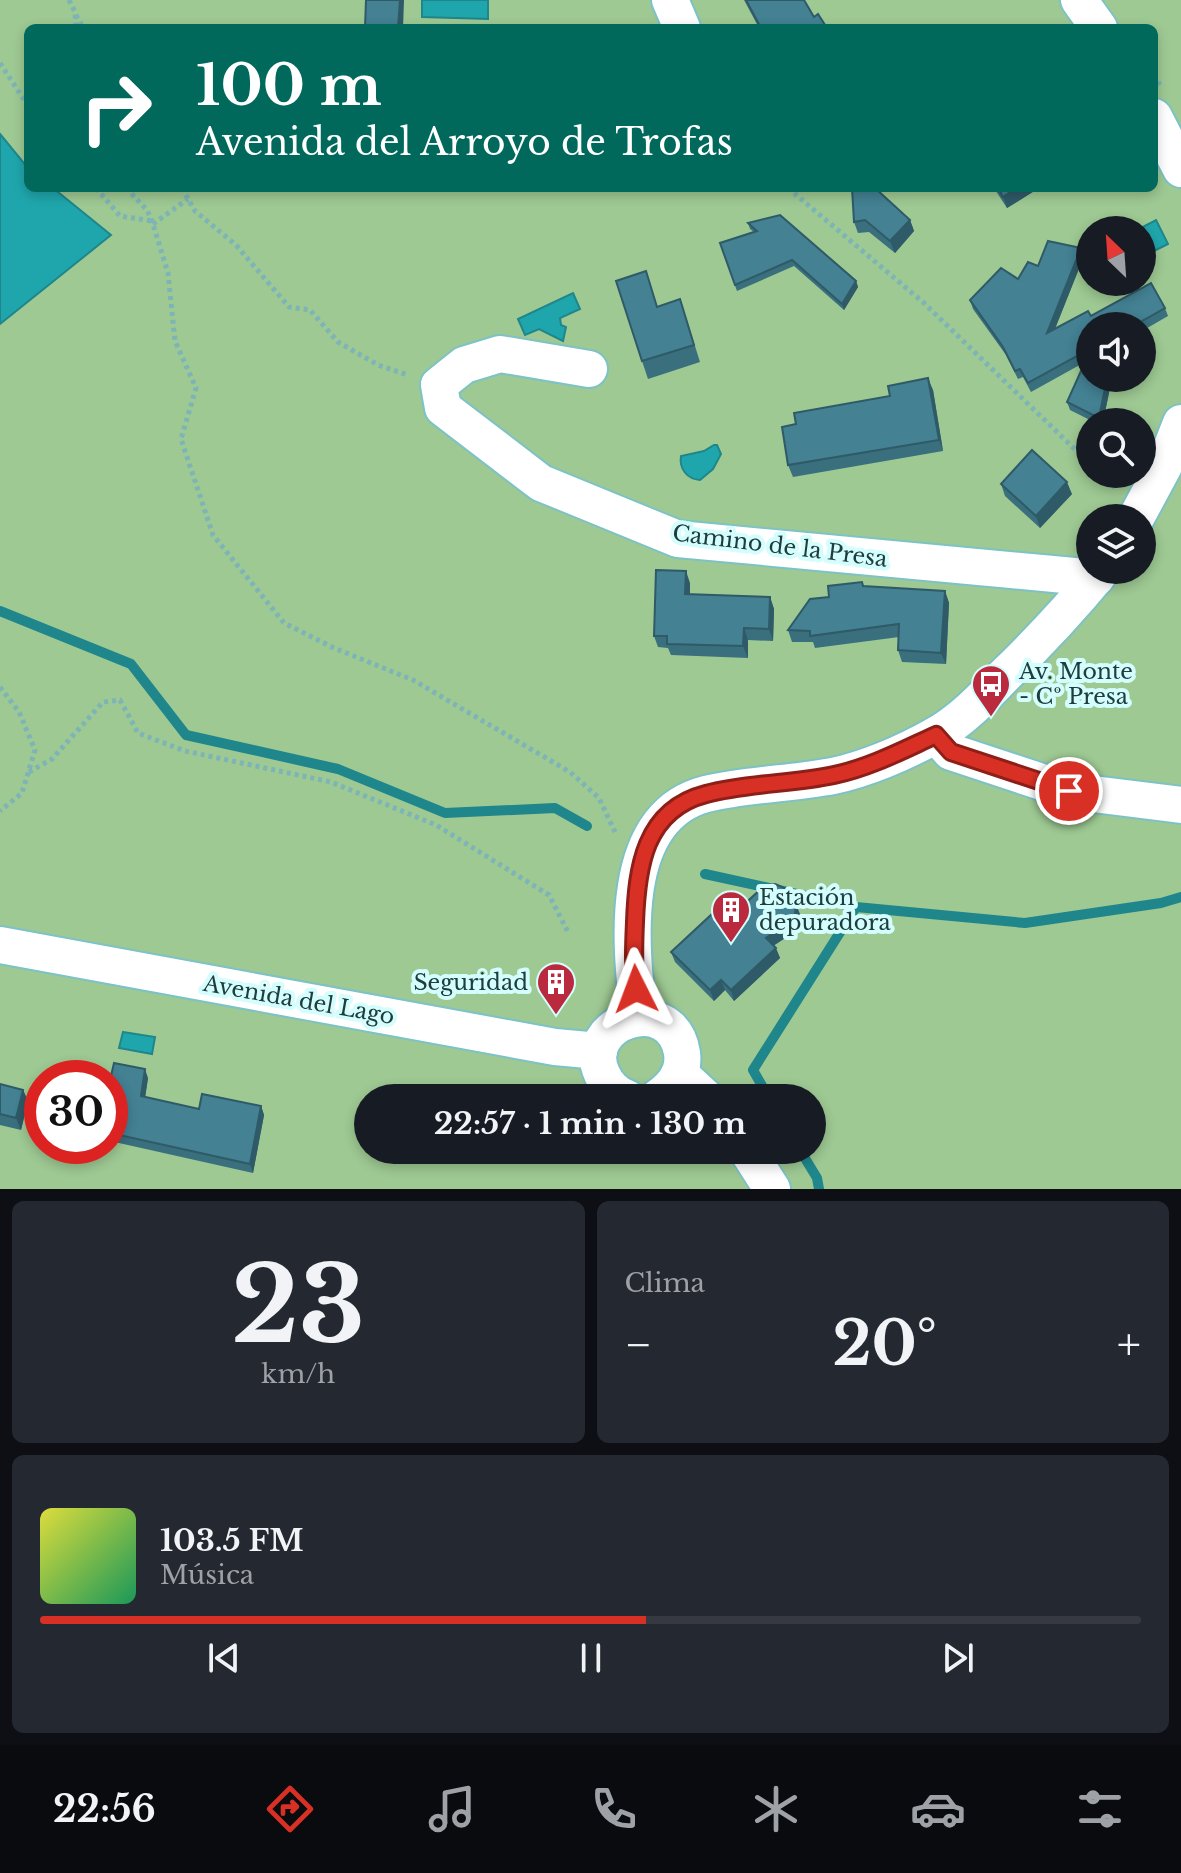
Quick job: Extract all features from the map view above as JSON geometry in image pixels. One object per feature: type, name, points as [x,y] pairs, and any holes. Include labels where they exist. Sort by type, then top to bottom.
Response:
[{"type":"street","points":[[670,0],[680,24]]},
{"type":"street","points":[[1079,0],[1096,24]]},
{"type":"street","points":[[1158,125],[1181,169]]},
{"type":"street","points":[[439,385],[464,365],[500,354],[589,369]]},
{"type":"street","name":"Camino de la Presa","points":[[439,385],[443,408],[541,483],[678,539],[1076,572]]},
{"type":"street","points":[[1144,504],[1164,466],[1181,423]]},
{"type":"street","points":[[639,1017],[633,968],[636,885],[644,850],[659,824],[679,806],[705,794],[835,775],[882,759],[936,735],[979,702],[1043,638],[1090,584]]},
{"type":"street","points":[[936,735],[951,752],[1069,791],[1181,805]]},
{"type":"street","name":"Avenida del Lago","points":[[0,945],[555,1047],[599,1051]]},
{"type":"street","points":[[607,1084],[599,1068],[599,1051],[607,1034],[621,1022],[639,1017],[655,1019],[669,1028],[679,1041],[683,1057],[670,1084]]},
{"type":"street","points":[[756,1164],[772,1189]]},
{"type":"path","points":[[69,0],[81,24]]},
{"type":"path","points":[[75,12],[76,24]]},
{"type":"path","points":[[0,63],[24,100]]},
{"type":"path","points":[[99,192],[120,216],[152,222],[188,199]]},
{"type":"path","points":[[130,192],[147,210],[152,222],[168,273],[175,341],[196,388],[181,439],[213,535],[284,623],[334,648],[413,680],[570,772],[599,798],[616,830],[614,839]]},
{"type":"path","points":[[184,192],[195,211],[236,245],[289,307],[310,310],[338,342],[378,365],[439,385]]},
{"type":"path","points":[[793,192],[924,303],[1076,450]]},
{"type":"path","points":[[0,687],[19,712],[35,750],[22,793],[0,811]]},
{"type":"path","points":[[29,772],[52,759],[103,702],[120,700],[138,733],[185,751],[331,782],[436,825],[549,895],[569,934]]},
{"type":"green space","points":[[0,0],[1181,0],[1181,1189],[0,1189]]},
{"type":"water","points":[[422,0],[488,0],[488,19],[422,17]]},
{"type":"water","points":[[0,134],[24,163],[24,192],[58,192],[111,235],[0,324]]},
{"type":"water","points":[[1156,220],[1168,244],[1156,250]]},
{"type":"water","points":[[573,293],[580,309],[560,318],[561,325],[566,327],[563,341],[539,329],[525,335],[518,319]]},
{"type":"water","points":[[714,445],[721,454],[713,469],[700,480],[688,475],[681,465],[681,456],[704,451]]},
{"type":"water","points":[[123,1032],[155,1037],[152,1054],[119,1048]]},
{"type":"building","points":[[366,0],[400,0],[398,24],[365,24]]},
{"type":"building","points":[[746,0],[804,0],[814,17],[818,14],[824,24],[759,24]]},
{"type":"building","points":[[852,192],[879,192],[910,220],[890,241],[865,220],[854,222]]},
{"type":"building","points":[[780,215],[856,281],[842,304],[792,260],[735,285],[720,243],[757,231],[748,223]]},
{"type":"building","points":[[1048,241],[1076,247],[1076,260],[1047,333],[1076,317],[1076,357],[1028,383],[1020,369],[1015,371],[1003,347],[970,300],[1001,268],[1018,279],[1028,262],[1038,266]]},
{"type":"building","points":[[646,271],[657,307],[680,299],[694,345],[642,361],[616,281]]},
{"type":"building","points":[[1156,292],[1165,308],[1156,313],[1098,312],[1127,296],[1156,296]]},
{"type":"building","points":[[928,378],[939,440],[788,465],[782,427],[796,424],[794,413],[890,396],[888,386]]},
{"type":"building","points":[[1076,382],[1076,392],[1104,392],[1101,408],[1079,408],[1067,402]]},
{"type":"building","points":[[1032,450],[1067,482],[1036,516],[1001,484]]},
{"type":"building","points":[[656,570],[686,571],[685,594],[770,597],[769,629],[744,628],[743,646],[667,644],[667,636],[654,636]]},
{"type":"building","points":[[862,582],[863,586],[945,591],[941,653],[898,650],[899,624],[810,636],[810,631],[788,630],[810,599],[829,597],[828,586]]},
{"type":"building","points":[[775,884],[791,891],[796,904],[795,914],[789,922],[766,938],[776,948],[731,990],[721,980],[710,990],[671,952],[712,914],[717,919],[734,904],[739,909],[762,888]]},
{"type":"building","points":[[128,1066],[145,1069],[141,1096],[199,1109],[202,1094],[261,1106],[250,1164],[128,1137]]},
{"type":"building","points":[[0,1084],[23,1090],[16,1118],[0,1114]]},
{"type":"waterway","points":[[0,611],[131,664],[186,735],[338,769],[445,813],[555,808],[587,826]]},
{"type":"waterway","points":[[705,874],[856,907],[1025,923],[1161,903],[1181,897]]},
{"type":"waterway","points":[[761,1084],[753,1070],[856,907]]},
{"type":"waterway","points":[[808,1164],[817,1178],[819,1189]]},
{"type":"place","name":"Av. Monte - Cº Presa","points":[[991,718]]},
{"type":"place","name":"Estación depuradora","points":[[731,944]]},
{"type":"place","name":"Seguridad","points":[[556,1016]]},
{"type":"route","points":[[636,989],[633,968],[636,885],[644,850],[659,824],[679,806],[705,794],[835,775],[882,759],[936,735],[951,752],[1069,791]]}]
